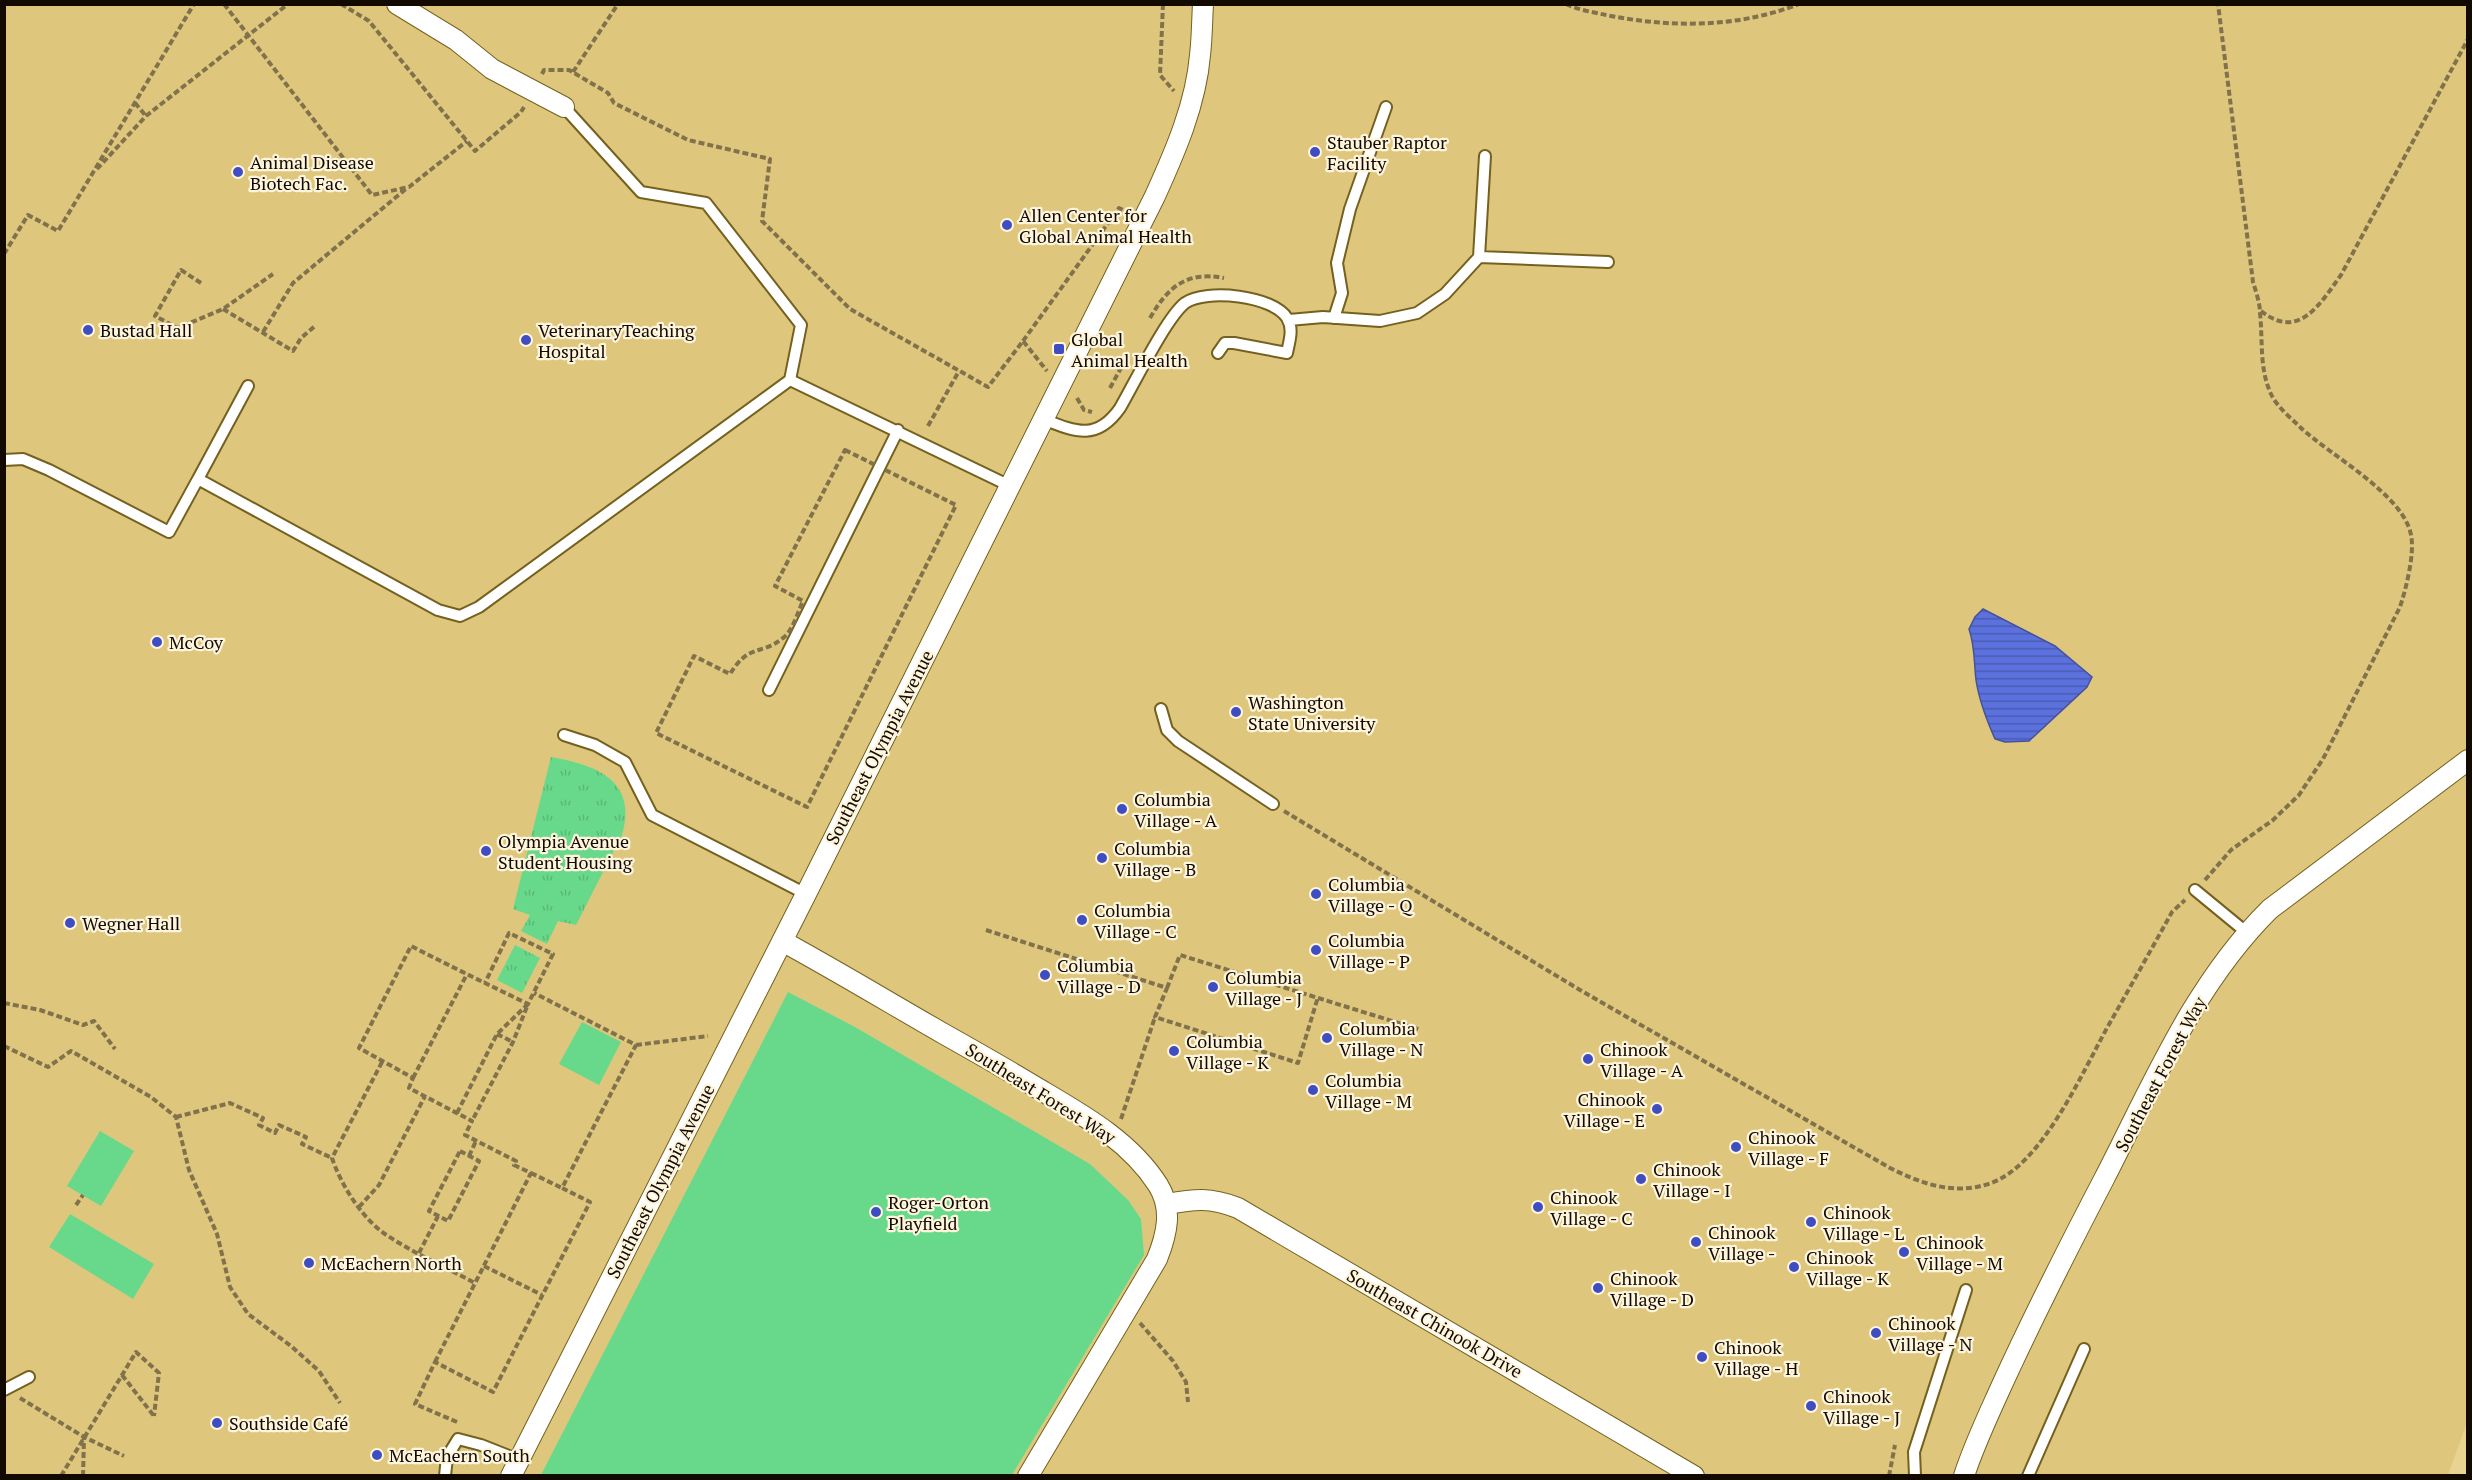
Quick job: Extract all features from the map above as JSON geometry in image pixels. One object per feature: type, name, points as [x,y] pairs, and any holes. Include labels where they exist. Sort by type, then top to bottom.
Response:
[{"type":"street","points":[[397,4],[456,40],[492,69],[564,107]]},
{"type":"street","name":"Southeast Olympia Avenue","points":[[515,1468],[806,894],[1155,196],[1180,137],[1199,66],[1203,4]]},
{"type":"street","name":"Southeast Forest Way","points":[[1964,1476],[1985,1423],[2046,1291],[2179,1035],[2216,972],[2246,932],[2294,890],[2468,760]]},
{"type":"street","name":"Southeast Forest Way","points":[[782,941],[1066,1105],[1122,1144],[1141,1162],[1159,1186],[1167,1204]]},
{"type":"street","name":"Southeast Chinook Drive","points":[[1167,1204],[1204,1199],[1218,1200],[1238,1208],[1695,1476]]},
{"type":"street","points":[[1028,1476],[1163,1245],[1168,1216],[1167,1204]]},
{"type":"lane","points":[[198,479],[438,609],[460,616],[479,607],[790,380],[801,325],[706,202],[641,192],[564,107]]},
{"type":"lane","points":[[1334,318],[1342,293],[1337,263],[1348,220],[1386,107]]},
{"type":"lane","points":[[1289,320],[1323,317],[1380,321],[1417,313],[1445,294],[1479,257],[1485,156]]},
{"type":"lane","points":[[1479,257],[1608,262]]},
{"type":"lane","points":[[1043,419],[1066,428],[1089,432],[1099,429],[1113,418],[1172,319],[1186,303],[1199,297],[1225,296],[1271,304],[1282,311],[1289,320],[1292,330],[1287,353],[1234,343],[1225,344],[1218,353]]},
{"type":"lane","points":[[790,380],[898,430],[1010,486]]},
{"type":"lane","points":[[4,460],[23,459],[49,470],[169,531],[248,386]]},
{"type":"lane","points":[[769,690],[898,430]]},
{"type":"lane","points":[[1161,709],[1167,730],[1178,741],[1273,804]]},
{"type":"lane","points":[[564,735],[595,745],[625,762],[652,815],[806,894]]},
{"type":"lane","points":[[2195,890],[2246,932]]},
{"type":"lane","points":[[1915,1476],[1914,1452],[1966,1290]]},
{"type":"lane","points":[[2028,1476],[2084,1349]]},
{"type":"lane","points":[[5,1390],[29,1377]]},
{"type":"lane","points":[[445,1476],[447,1457],[458,1439],[481,1445],[515,1468]]},
{"type":"path","points":[[4,254],[28,215],[58,231],[194,4]]},
{"type":"path","points":[[224,4],[372,195],[408,187]]},
{"type":"path","points":[[90,176],[146,116],[288,4]]},
{"type":"path","points":[[263,332],[293,283],[467,141],[369,21],[341,4]]},
{"type":"path","points":[[573,72],[618,4]]},
{"type":"path","points":[[1163,4],[1160,75],[1175,92]]},
{"type":"path","points":[[1566,4],[1637,21],[1688,25],[1748,20],[1799,4]]},
{"type":"path","points":[[1273,804],[1580,990],[1917,1182],[1943,1189],[1991,1184],[2024,1161],[2054,1124],[2172,912],[2231,850],[2272,820],[2299,795],[2323,759],[2400,607],[2408,582],[2411,534],[2402,516],[2382,490],[2313,439],[2271,395],[2262,365],[2260,311],[2253,282],[2218,4]]},
{"type":"path","points":[[2260,311],[2274,321],[2292,323],[2306,316],[2320,304],[2341,275],[2468,39]]},
{"type":"path","points":[[135,103],[146,116]]},
{"type":"path","points":[[1121,222],[1131,202]]},
{"type":"path","points":[[988,387],[1119,208],[1126,212]]},
{"type":"path","points":[[201,283],[181,270],[155,316],[178,328],[223,309],[273,274]]},
{"type":"path","points":[[223,309],[293,351],[301,338],[315,326]]},
{"type":"path","points":[[1023,341],[1050,376]]},
{"type":"path","points":[[1041,379],[1051,359]]},
{"type":"path","points":[[928,426],[959,371]]},
{"type":"path","points":[[986,930],[1167,988]]},
{"type":"path","points":[[435,1362],[493,1392],[590,1202],[514,1165],[516,1161],[465,1135],[513,1042],[528,1004],[553,954],[509,933],[485,983]]},
{"type":"path","points":[[413,1078],[359,1048],[411,946],[528,1004]]},
{"type":"path","points":[[1122,1144],[1132,1126],[1121,1120],[1155,1017],[1180,955],[1420,1030]]},
{"type":"path","points":[[467,974],[409,1088],[472,1121]]},
{"type":"path","points":[[534,993],[636,1045],[708,1036]]},
{"type":"path","points":[[1155,1017],[1298,1063],[1318,997]]},
{"type":"path","points":[[4,1003],[40,1010],[83,1025],[94,1022],[115,1049]]},
{"type":"path","points":[[457,1113],[497,1034],[528,1004]]},
{"type":"path","points":[[497,1034],[513,1042]]},
{"type":"path","points":[[562,1188],[636,1045]]},
{"type":"path","points":[[4,1046],[48,1067],[71,1051],[151,1097],[176,1117],[189,1170],[212,1218],[230,1287],[248,1314],[291,1346],[319,1371],[340,1403]]},
{"type":"path","points":[[332,1158],[382,1062]]},
{"type":"path","points":[[359,1207],[379,1185],[425,1096]]},
{"type":"path","points":[[176,1117],[230,1102],[263,1118],[260,1125],[275,1133],[279,1125],[306,1137],[302,1144],[332,1158],[359,1207],[384,1233],[475,1283]]},
{"type":"path","points":[[469,1156],[476,1141]]},
{"type":"path","points":[[460,1151],[469,1156],[479,1161],[448,1221],[429,1211],[460,1151]]},
{"type":"path","points":[[415,1404],[531,1173]]},
{"type":"path","points":[[76,1205],[83,1195]]},
{"type":"path","points":[[419,1253],[438,1216]]},
{"type":"path","points":[[484,1266],[542,1296]]},
{"type":"path","points":[[1127,1308],[1173,1361],[1186,1382],[1188,1402]]},
{"type":"path","points":[[61,1476],[84,1437],[136,1352],[159,1373],[154,1416],[122,1375]]},
{"type":"path","points":[[5,1390],[84,1437],[124,1456]]},
{"type":"path","points":[[83,1476],[84,1437]]},
{"type":"path","points":[[1889,1476],[1895,1444]]},
{"type":"shaded area","name":"Washington State University","points":[[5,5],[2467,5],[2468,1420],[2448,1475],[5,1476]]},
{"type":"green space","points":[[551,757],[583,765],[609,778],[618,788],[624,801],[625,816],[622,835],[576,925],[558,921],[547,944],[521,931],[530,915],[513,909]]},
{"type":"green space","points":[[515,945],[540,958],[522,993],[497,980]]},
{"type":"green space","name":"Roger-Orton Playfield","points":[[788,992],[855,1027],[1090,1164],[1128,1200],[1141,1219],[1144,1255],[1012,1475],[541,1475]]},
{"type":"green space","points":[[582,1022],[621,1042],[599,1085],[559,1064]]},
{"type":"green space","points":[[100,1131],[134,1151],[101,1206],[67,1186]]},
{"type":"green space","points":[[70,1214],[154,1264],[133,1299],[49,1247]]},
{"type":"water","points":[[1983,609],[2055,646],[2092,677],[2087,687],[2029,741],[2005,742],[1995,739],[1984,710],[1977,688],[1969,629],[1975,617]]},
{"type":"place","name":"Stauber Raptor Facility","points":[[1315,152]]},
{"type":"place","name":"Animal Disease Biotech Fac.","points":[[238,172]]},
{"type":"place","name":"Allen Center for Global Animal Health","points":[[1007,225]]},
{"type":"place","name":"Bustad Hall","points":[[88,330]]},
{"type":"place","name":"VeterinaryTeaching Hospital","points":[[526,340]]},
{"type":"place","name":"Global Animal Health","points":[[1059,349]]},
{"type":"place","name":"McCoy","points":[[157,642]]},
{"type":"place","name":"Washington State University","points":[[1236,712]]},
{"type":"place","name":"Columbia Village - A","points":[[1122,809]]},
{"type":"place","name":"Olympia Avenue Student Housing","points":[[486,851]]},
{"type":"place","name":"Columbia Village - B","points":[[1102,858]]},
{"type":"place","name":"Columbia Village - Q","points":[[1316,894]]},
{"type":"place","name":"Columbia Village - C","points":[[1082,920]]},
{"type":"place","name":"Wegner Hall","points":[[70,923]]},
{"type":"place","name":"Columbia Village - P","points":[[1316,950]]},
{"type":"place","name":"Columbia Village - D","points":[[1045,975]]},
{"type":"place","name":"Columbia Village - J","points":[[1213,987]]},
{"type":"place","name":"Columbia Village - N","points":[[1327,1038]]},
{"type":"place","name":"Columbia Village - K","points":[[1174,1051]]},
{"type":"place","name":"Chinook Village - A","points":[[1588,1059]]},
{"type":"place","name":"Columbia Village - M","points":[[1313,1090]]},
{"type":"place","name":"Chinook Village - E","points":[[1657,1109]]},
{"type":"place","name":"Chinook Village - F","points":[[1736,1147]]},
{"type":"place","name":"Chinook Village - I","points":[[1641,1179]]},
{"type":"place","name":"Chinook Village - C","points":[[1538,1207]]},
{"type":"place","name":"Roger-Orton Playfield","points":[[876,1212]]},
{"type":"place","name":"Chinook Village - L","points":[[1811,1222]]},
{"type":"place","name":"Chinook Village -","points":[[1696,1242]]},
{"type":"place","name":"Chinook Village - M","points":[[1904,1252]]},
{"type":"place","name":"McEachern North","points":[[309,1263]]},
{"type":"place","name":"Chinook Village - K","points":[[1794,1267]]},
{"type":"place","name":"Chinook Village - D","points":[[1598,1288]]},
{"type":"place","name":"Chinook Village - N","points":[[1876,1333]]},
{"type":"place","name":"Chinook Village - H","points":[[1702,1357]]},
{"type":"place","name":"Chinook Village - J","points":[[1811,1406]]},
{"type":"place","name":"Southside Café","points":[[217,1423]]},
{"type":"place","name":"McEachern South","points":[[377,1455]]}]
